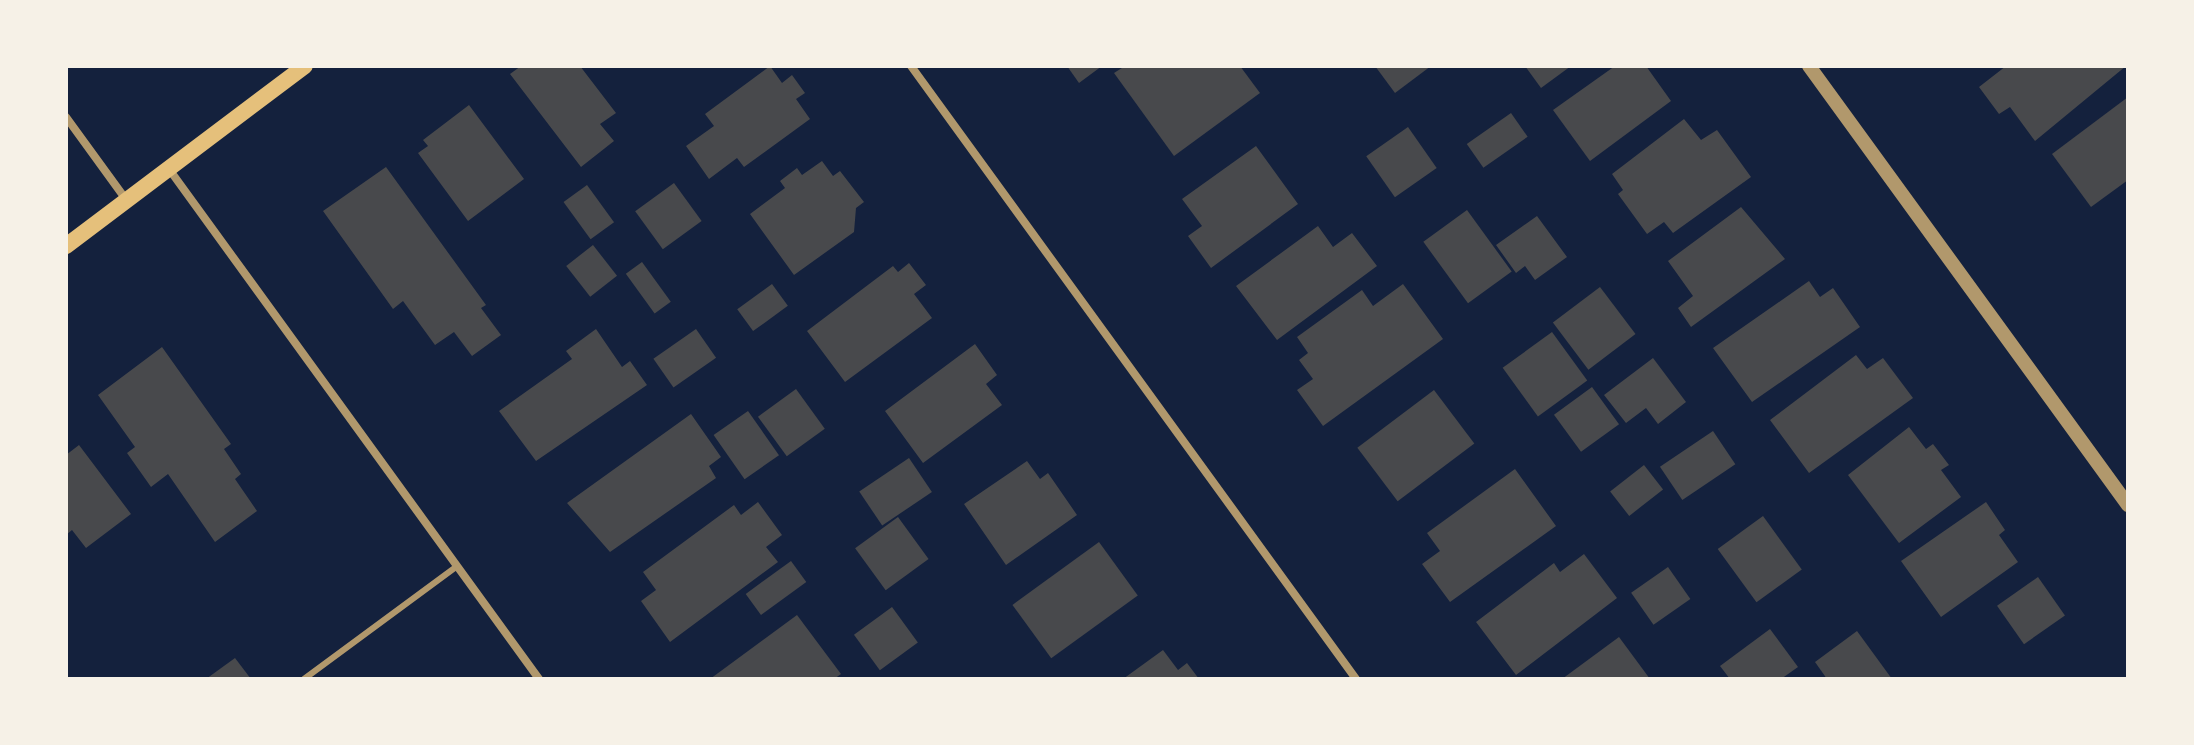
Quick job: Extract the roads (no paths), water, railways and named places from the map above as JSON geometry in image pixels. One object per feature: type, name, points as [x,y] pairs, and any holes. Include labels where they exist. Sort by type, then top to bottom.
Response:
[{"type":"main road","points":[[66,246],[305,66]]},
{"type":"street","points":[[911,66],[1356,679]]},
{"type":"street","points":[[1809,66],[2128,505]]},
{"type":"street","points":[[66,117],[127,201]]},
{"type":"street","points":[[169,169],[539,679]]},
{"type":"lane","points":[[304,679],[457,566]]}]
